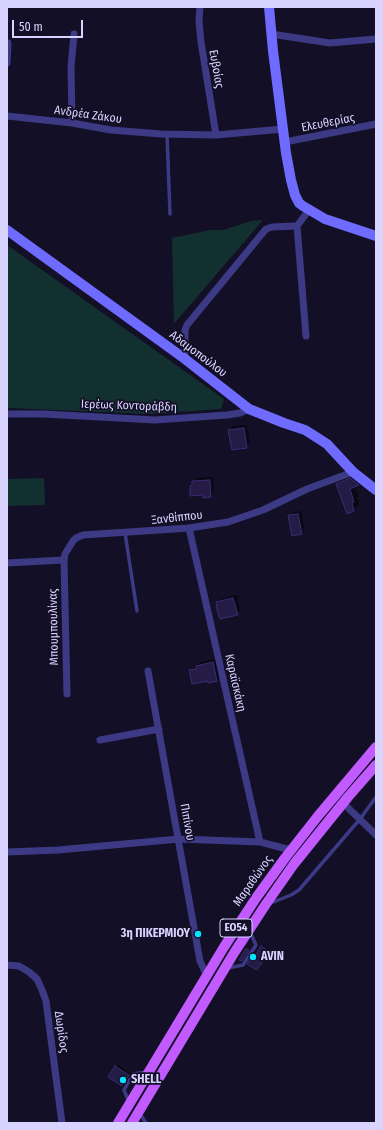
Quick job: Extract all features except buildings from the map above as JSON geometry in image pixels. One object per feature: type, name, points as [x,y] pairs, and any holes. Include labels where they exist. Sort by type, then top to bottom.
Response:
[{"type":"main road","name":"Μαραθώνος","points":[[118,1123],[256,898],[291,850],[339,789],[376,747]]},
{"type":"main road","name":"Μαραθώνος","points":[[132,1123],[225,968],[266,904],[294,864],[376,765]]},
{"type":"street","name":"Ευβοίας","points":[[200,7],[200,42],[216,135]]},
{"type":"street","points":[[269,7],[275,70],[290,180],[295,195],[300,203],[325,219],[376,236]]},
{"type":"street","points":[[72,123],[72,67],[74,34]]},
{"type":"street","points":[[271,34],[330,43],[376,38]]},
{"type":"street","points":[[7,63],[8,43]]},
{"type":"street","name":"Ανδρέα Ζάκου","points":[[7,116],[72,123],[111,130],[167,134],[216,135],[283,129]]},
{"type":"street","name":"Ελευθερίας","points":[[285,142],[376,124]]},
{"type":"street","points":[[306,336],[297,226],[309,210]]},
{"type":"street","points":[[185,359],[186,326],[266,229],[270,227],[297,226]]},
{"type":"street","name":"Αδαμοπούλου","points":[[7,230],[185,359],[240,403],[249,409],[305,430],[327,444],[353,472],[376,490]]},
{"type":"street","name":"Ιερέως Κοντοράβδη","points":[[7,414],[52,414],[155,420],[227,415],[240,413],[249,409]]},
{"type":"street","name":"Ξανθίππου","points":[[64,560],[65,554],[73,541],[79,536],[189,528],[220,524],[270,507],[307,489],[353,472]]},
{"type":"street","name":"Καραϊσκάκη","points":[[189,528],[260,842]]},
{"type":"street","points":[[7,563],[64,560]]},
{"type":"street","name":"Μπουμπουλίνας","points":[[64,560],[67,694]]},
{"type":"street","name":"Πιπίνου","points":[[148,671],[200,961],[207,976]]},
{"type":"street","points":[[100,740],[159,729]]},
{"type":"street","points":[[343,803],[376,835]]},
{"type":"street","points":[[7,852],[58,850],[179,839],[260,842],[291,850]]},
{"type":"street","name":"Δωρίδος","points":[[7,965],[19,966],[37,979],[46,1001],[62,1123]]},
{"type":"lane","points":[[167,134],[170,214]]},
{"type":"lane","points":[[125,533],[137,611]]},
{"type":"lane","points":[[266,904],[288,897],[299,890],[360,820],[376,797]]},
{"type":"lane","points":[[225,968],[243,965],[256,945],[249,930]]},
{"type":"lane","points":[[139,1111],[146,1123]]},
{"type":"green space","points":[[263,220],[174,324],[172,238],[210,230],[223,230],[251,221]]},
{"type":"green space","points":[[7,245],[224,399],[221,409],[151,414],[7,408]]},
{"type":"green space","points":[[44,478],[45,505],[7,506],[7,479]]},
{"type":"place","name":"3η ΠΙΚΕΡΜΙΟΥ","points":[[198,934]]},
{"type":"place","name":"AVIN","points":[[253,957]]},
{"type":"place","name":"SHELL","points":[[123,1080]]}]
